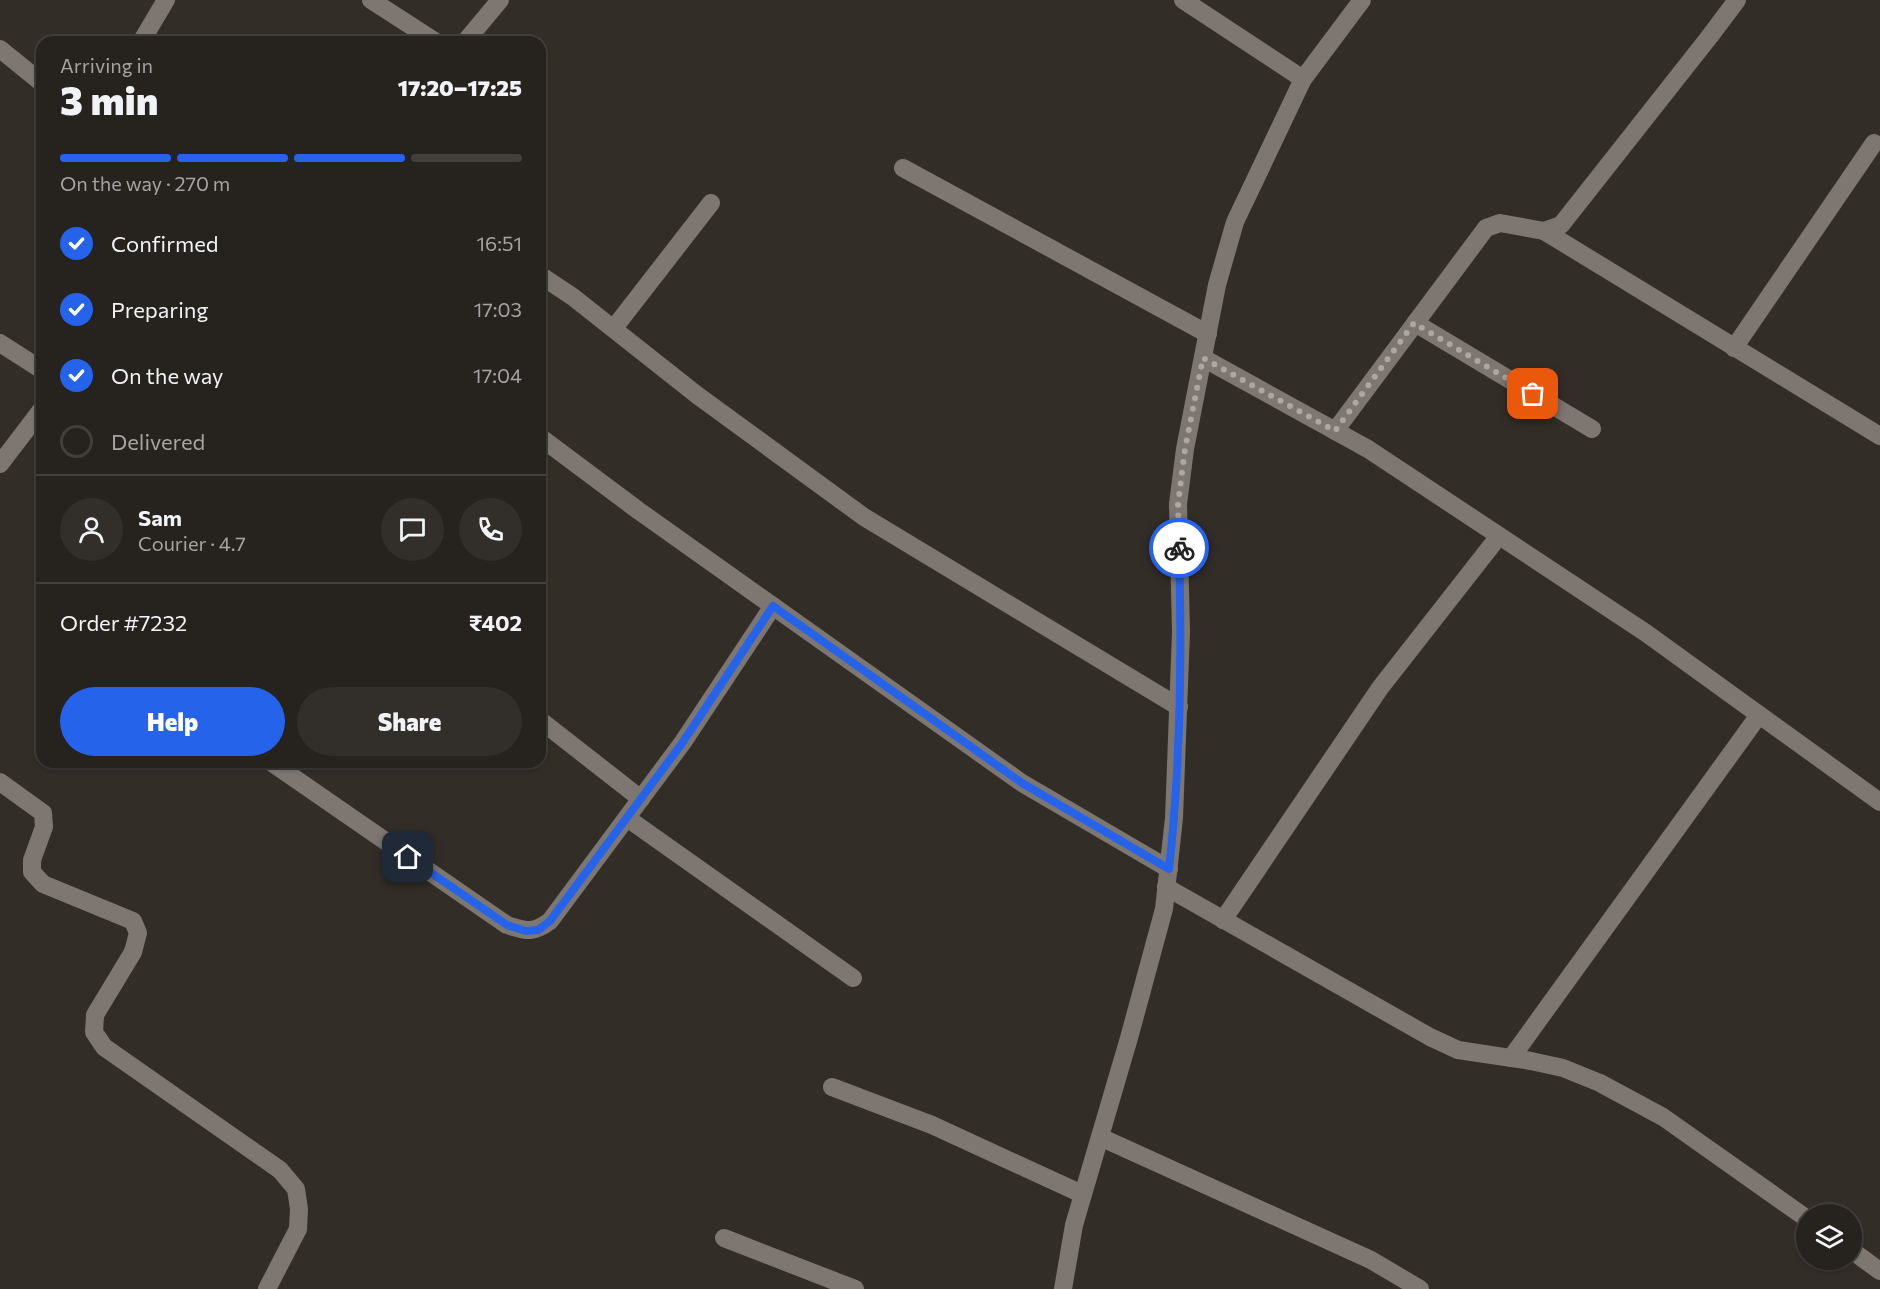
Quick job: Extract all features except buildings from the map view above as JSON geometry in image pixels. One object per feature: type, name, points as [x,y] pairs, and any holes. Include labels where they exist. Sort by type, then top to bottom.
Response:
[{"type":"street","points":[[145,36],[166,0]]},
{"type":"street","points":[[371,0],[427,36]]},
{"type":"street","points":[[470,36],[500,0]]},
{"type":"street","points":[[1184,0],[1303,79]]},
{"type":"street","points":[[1063,1289],[1074,1225],[1164,909],[1174,818],[1179,706],[1181,632],[1178,504],[1185,449],[1217,285],[1235,222],[1303,79],[1362,0]]},
{"type":"street","points":[[1544,231],[1561,225],[1737,0]]},
{"type":"street","points":[[0,49],[36,77]]},
{"type":"street","points":[[1734,348],[1874,143]]},
{"type":"street","points":[[903,168],[1208,334]]},
{"type":"street","points":[[614,328],[711,203]]},
{"type":"street","points":[[1335,431],[1486,228],[1500,223],[1544,231],[1880,436]]},
{"type":"street","points":[[546,279],[614,328],[697,395],[864,518],[1179,706]]},
{"type":"street","points":[[1414,323],[1592,429]]},
{"type":"street","points":[[0,343],[36,366]]},
{"type":"street","points":[[1203,358],[1368,449],[1646,633],[1880,802]]},
{"type":"street","points":[[0,464],[36,417]]},
{"type":"street","points":[[546,441],[639,511],[1022,783],[1169,869]]},
{"type":"street","points":[[1223,920],[1380,688],[1499,536]]},
{"type":"street","points":[[280,768],[507,925],[526,931],[538,930],[550,921],[683,742],[773,606]]},
{"type":"street","points":[[1511,1058],[1759,715]]},
{"type":"street","points":[[546,725],[641,799]]},
{"type":"street","points":[[0,782],[43,813],[44,827],[32,860],[32,872],[37,878],[43,884],[133,921],[138,933],[133,951],[95,1015],[94,1032],[104,1047],[280,1170],[296,1190],[299,1209],[298,1229],[267,1289]]},
{"type":"street","points":[[627,818],[853,978]]},
{"type":"street","points":[[1166,887],[1458,1050],[1563,1068],[1600,1083],[1663,1117],[1796,1211]]},
{"type":"street","points":[[832,1087],[932,1125],[1083,1194]]},
{"type":"street","points":[[1100,1137],[1371,1260],[1420,1289]]},
{"type":"street","points":[[724,1238],[855,1289]]},
{"type":"street","points":[[1862,1258],[1880,1271]]},
{"type":"way so far","points":[[1179,548],[1178,504],[1185,449],[1203,358],[1335,431],[1414,323],[1533,394]]},
{"type":"route","points":[[408,857],[507,925],[526,931],[538,930],[550,921],[683,742],[773,606],[1022,783],[1169,869],[1174,818],[1181,650],[1179,548]]}]
